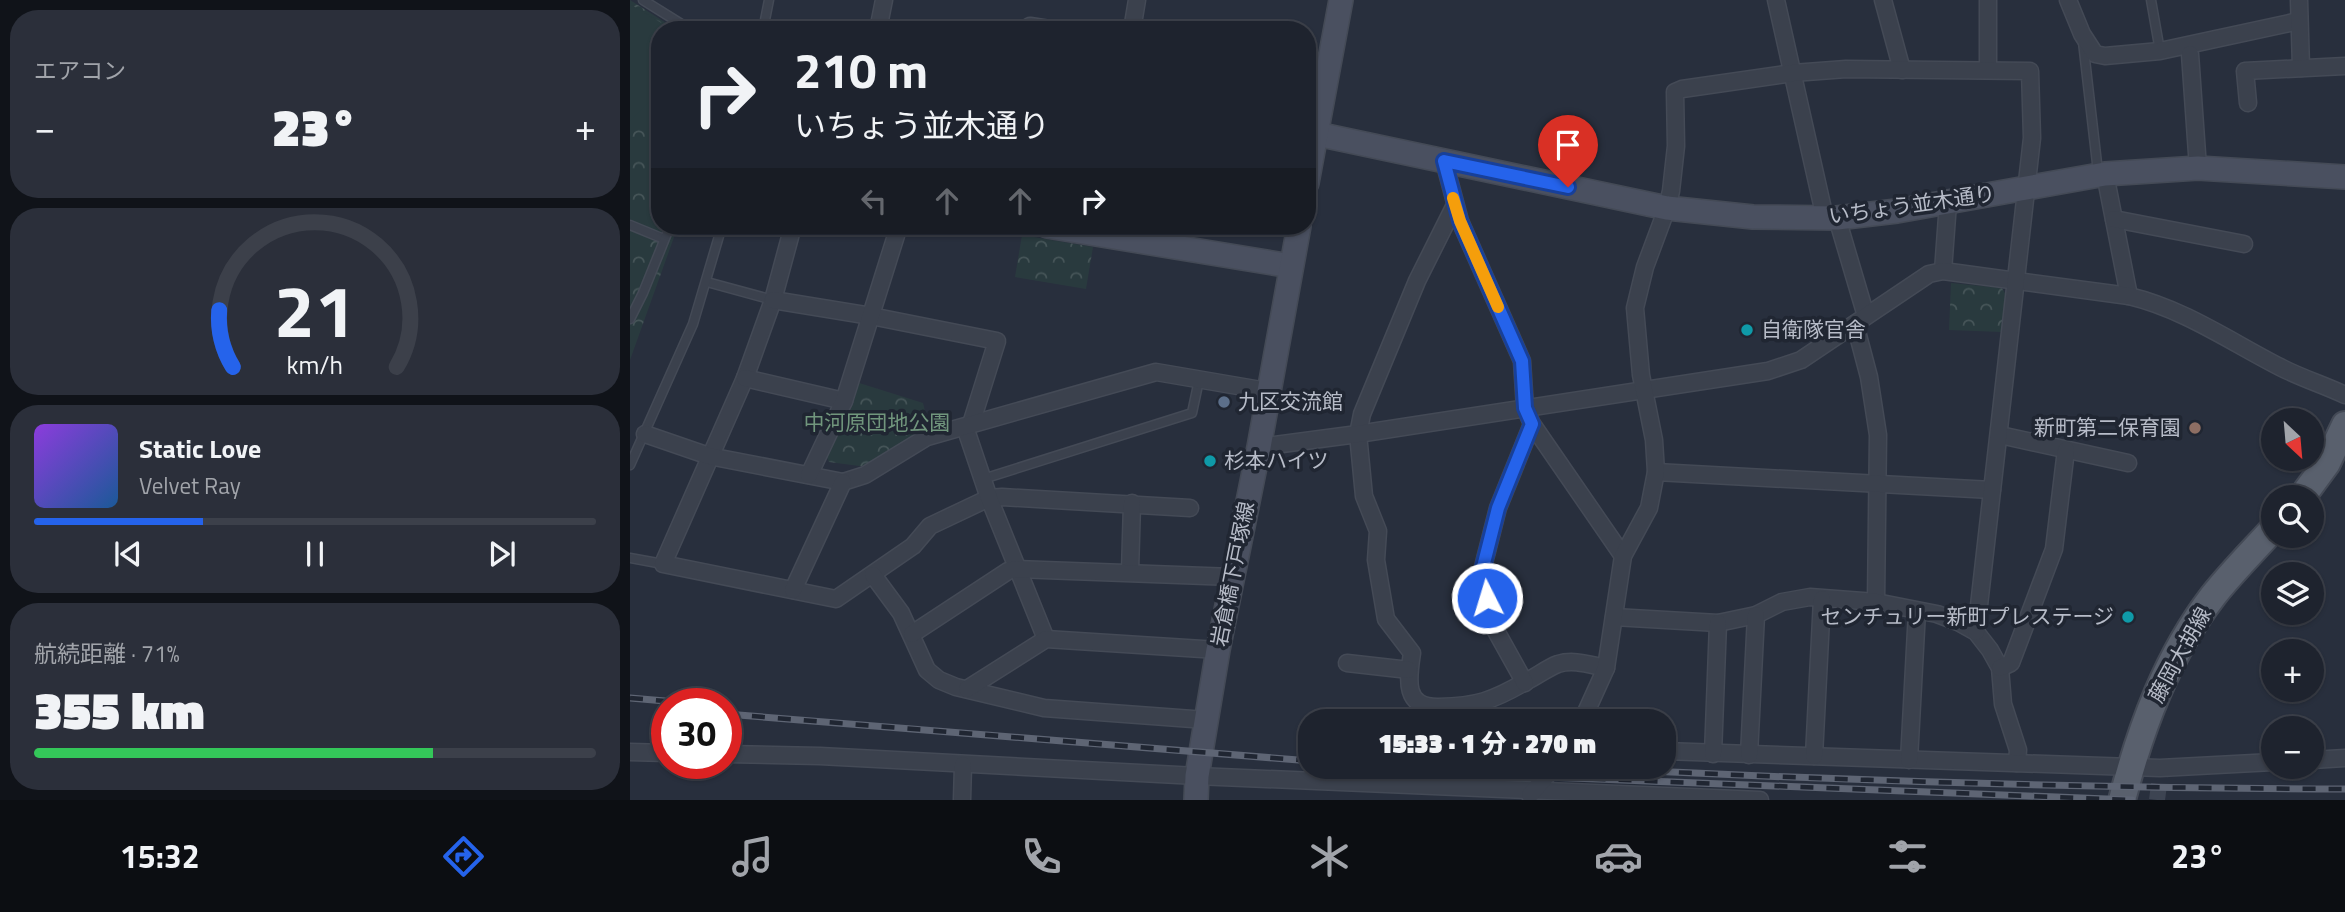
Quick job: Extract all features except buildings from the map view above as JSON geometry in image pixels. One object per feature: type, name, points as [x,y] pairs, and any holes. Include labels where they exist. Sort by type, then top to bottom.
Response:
[{"type":"main road","points":[[2311,485],[2327,463],[2345,425]]},
{"type":"main road","name":"藤岡大胡線","points":[[2122,800],[2163,678],[2195,621],[2214,594],[2261,542]]},
{"type":"street","points":[[1134,21],[1137,0]]},
{"type":"street","points":[[1316,139],[1341,0]]},
{"type":"street","points":[[1776,0],[1831,218],[1861,320],[1878,435],[1876,602]]},
{"type":"street","points":[[1883,0],[1902,70]]},
{"type":"street","points":[[1988,0],[1988,69]]},
{"type":"street","points":[[2068,0],[2082,34],[2095,54],[2105,56],[2160,51],[2299,21]]},
{"type":"street","points":[[2299,0],[2301,68]]},
{"type":"street","points":[[879,21],[880,1]]},
{"type":"street","points":[[2190,54],[2197,168]]},
{"type":"street","points":[[2248,103],[2245,71],[2345,66]]},
{"type":"street","points":[[1587,709],[1606,668],[1623,556],[1649,508],[1656,472],[1654,440],[1642,389],[1635,308],[1645,267],[1671,191],[1676,146],[1675,92],[1682,89],[1793,73],[1846,69],[2030,71],[2032,138],[1976,632]]},
{"type":"street","name":"いちょう並木通り","points":[[1317,134],[1667,208],[1754,217],[1831,218],[1948,203],[2102,174],[2197,168],[2345,177]]},
{"type":"street","points":[[1444,161],[1460,221],[1522,361],[1525,408],[1532,424],[1623,556]]},
{"type":"street","points":[[2102,174],[2129,296]]},
{"type":"street","points":[[1943,271],[1948,203]]},
{"type":"street","points":[[1455,205],[1417,281],[1362,414],[1358,434],[1364,496],[1378,531],[1376,560],[1386,619],[1412,653],[1408,682],[1413,698],[1425,708],[1470,706],[1488,702],[1558,664],[1574,662],[1606,668]]},
{"type":"street","points":[[2114,219],[2244,244]]},
{"type":"street","points":[[791,235],[773,300],[745,378],[663,564],[836,598],[913,547],[930,526],[989,498],[1132,503],[1190,508]]},
{"type":"street","points":[[809,475],[845,401],[896,235]]},
{"type":"street","points":[[1121,235],[1291,266]]},
{"type":"street","name":"岩倉橋下戸塚線","points":[[1196,800],[1197,776],[1218,650],[1297,235]]},
{"type":"street","points":[[1258,447],[1768,371],[1801,360],[1930,274],[1943,271],[2129,296],[2152,302],[2198,322],[2283,368],[2345,394]]},
{"type":"street","points":[[773,300],[997,341],[968,426],[982,479],[1046,639]]},
{"type":"street","points":[[645,434],[709,456],[843,481],[865,475],[927,438],[1156,372],[1268,391]]},
{"type":"street","points":[[745,378],[845,401]]},
{"type":"street","points":[[1525,683],[1491,622],[1483,567],[1498,508],[1532,424]]},
{"type":"street","points":[[2000,435],[2128,463]]},
{"type":"street","points":[[2000,668],[2011,663],[2051,559],[2066,450]]},
{"type":"street","points":[[1656,472],[1992,490]]},
{"type":"street","points":[[793,590],[843,481]]},
{"type":"street","points":[[1130,572],[1132,503]]},
{"type":"street","points":[[912,634],[1008,571],[1016,569],[1233,577]]},
{"type":"street","points":[[873,575],[901,613],[927,670],[939,680],[1062,711],[1206,720]]},
{"type":"street","points":[[1614,617],[1717,623],[1756,615],[1782,602],[1810,597],[1876,602],[1937,614],[1976,632],[2000,668],[2003,704],[2018,750],[2017,763]]},
{"type":"street","points":[[1814,756],[1822,599]]},
{"type":"street","points":[[1909,760],[1917,611]]},
{"type":"street","points":[[1749,755],[1756,615]]},
{"type":"street","points":[[1713,754],[1717,623]]},
{"type":"street","points":[[967,689],[1046,639],[1218,650]]},
{"type":"street","points":[[1347,663],[1409,670]]},
{"type":"street","points":[[630,752],[651,753]]},
{"type":"street","points":[[1676,752],[2160,768],[2261,763]]},
{"type":"street","points":[[742,755],[1531,795],[1760,800]]},
{"type":"street","points":[[2324,759],[2345,758]]},
{"type":"street","points":[[961,800],[963,765]]},
{"type":"street","points":[[1531,795],[1544,779]]},
{"type":"lane","points":[[643,0],[677,21]]},
{"type":"lane","points":[[765,21],[769,0]]},
{"type":"lane","points":[[2151,0],[2160,51]]},
{"type":"lane","points":[[2082,34],[2102,174]]},
{"type":"lane","points":[[630,225],[651,234]]},
{"type":"lane","points":[[654,235],[664,239]]},
{"type":"lane","points":[[630,319],[666,235]]},
{"type":"lane","points":[[630,465],[693,324],[720,235]]},
{"type":"lane","points":[[707,282],[773,300]]},
{"type":"lane","points":[[982,479],[1192,413],[1199,380]]},
{"type":"lane","points":[[630,558],[663,564]]},
{"type":"green space","points":[[630,0],[663,21],[651,21],[651,235],[675,235],[630,360]]},
{"type":"green space","points":[[630,4],[658,21],[651,21],[651,100],[630,121]]},
{"type":"green space","points":[[1022,235],[1093,247],[1086,289],[1015,277]]},
{"type":"green space","points":[[1951,283],[2002,288],[2006,295],[2002,332],[1949,330]]},
{"type":"green space","name":"中河原団地公園","points":[[856,382],[923,403],[926,415],[947,423],[867,467],[829,462],[825,453]]},
{"type":"tunnel","points":[[2157,800],[2162,762]]},
{"type":"railway","points":[[630,698],[651,700]]},
{"type":"railway","points":[[742,715],[1298,760]]},
{"type":"railway","points":[[1676,772],[1947,782],[2345,789]]},
{"type":"railway","points":[[1597,779],[2132,800]]},
{"type":"slow traffic","points":[[1453,198],[1460,221],[1498,307]]},
{"type":"place","name":"自衛隊官舎","points":[[1747,330]]},
{"type":"place","name":"九区交流館","points":[[1224,402]]},
{"type":"place","name":"新町第二保育園","points":[[2195,428]]},
{"type":"place","name":"杉本ハイツ","points":[[1210,461]]},
{"type":"place","name":"センチュリー新町プレステージ","points":[[2128,617]]},
{"type":"route","points":[[1487,598],[1483,567],[1498,508],[1532,424],[1525,408],[1522,361],[1460,221],[1444,161],[1568,187]]}]
